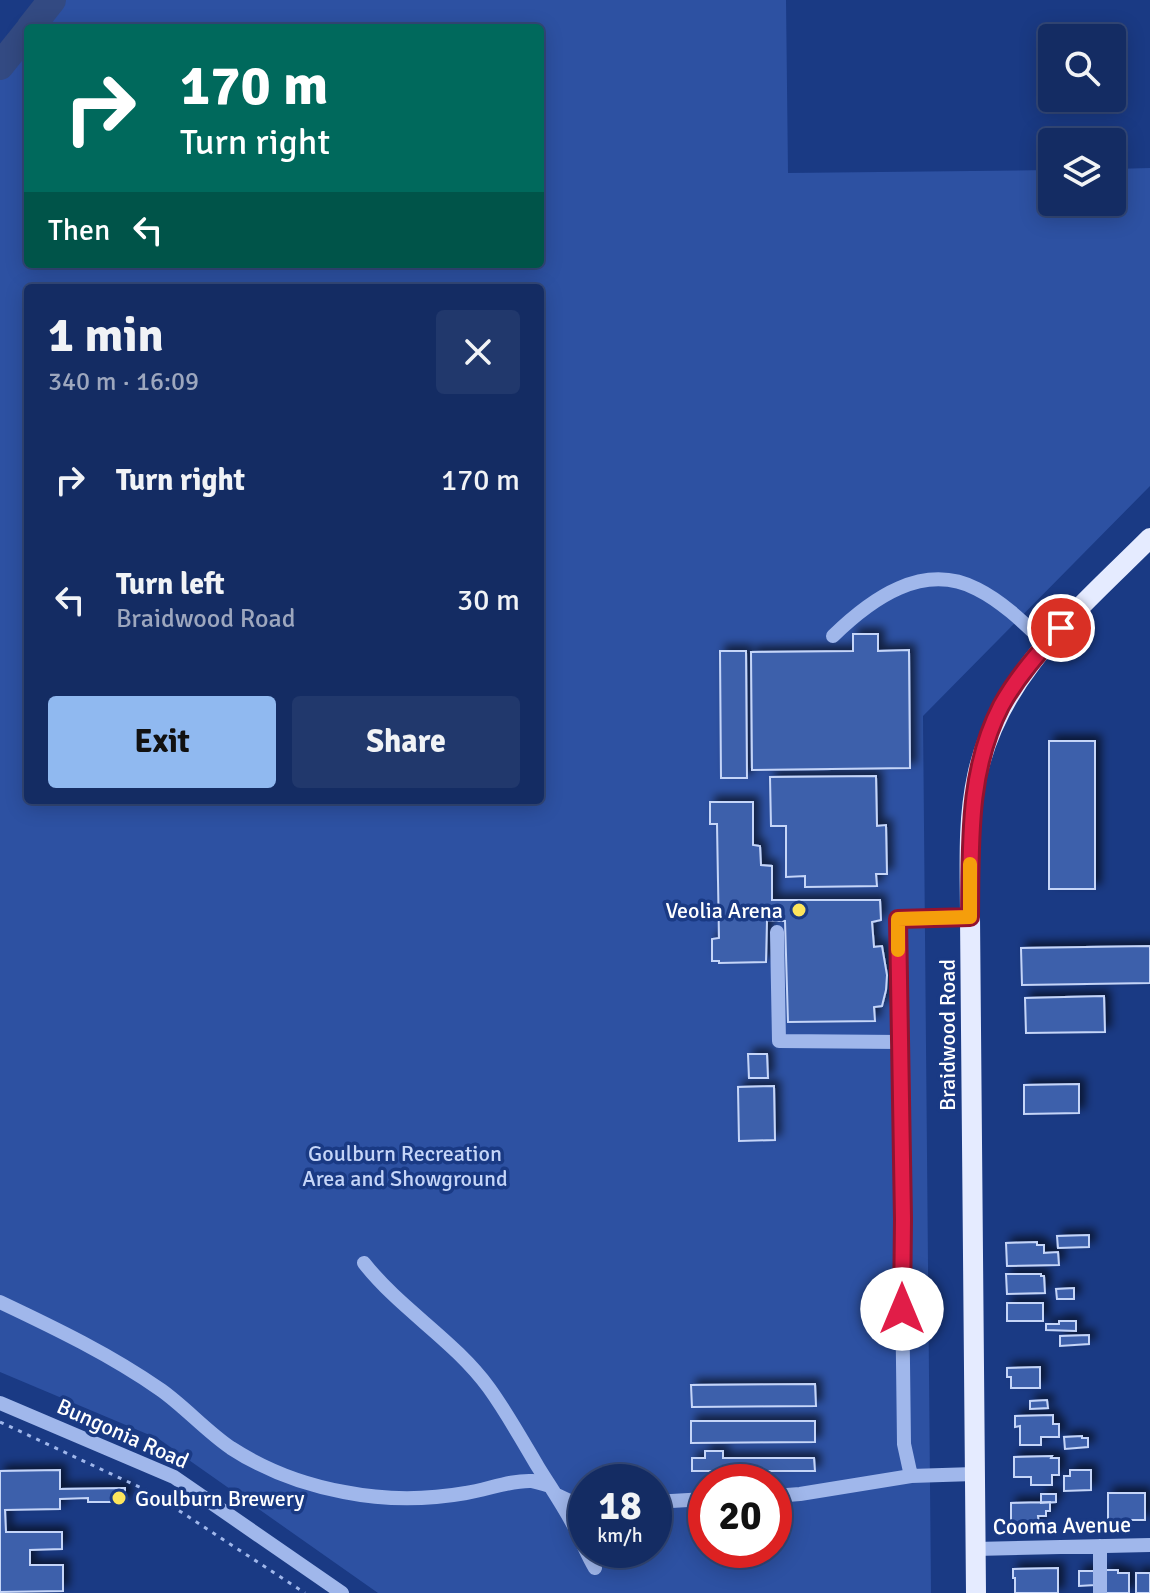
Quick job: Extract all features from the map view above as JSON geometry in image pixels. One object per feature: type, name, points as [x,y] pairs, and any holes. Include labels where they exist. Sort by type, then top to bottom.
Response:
[{"type":"main road","name":"Braidwood Road","points":[[976,1593],[970,917],[971,827],[977,778],[987,739],[1015,685],[1046,644],[1150,538]]},
{"type":"street","points":[[833,636],[874,601],[917,581],[938,579],[978,589],[1046,644]]},
{"type":"street","points":[[911,1476],[904,1444],[898,919],[970,917]]},
{"type":"street","points":[[777,932],[779,1041],[900,1042]]},
{"type":"street","points":[[364,1263],[394,1296],[468,1362],[489,1388],[568,1516]]},
{"type":"street","points":[[0,1302],[87,1345],[135,1373],[162,1390],[230,1447],[264,1466],[302,1481],[381,1498],[464,1494],[533,1481],[568,1499]]},
{"type":"street","name":"Bungonia Road","points":[[0,1403],[174,1477],[342,1593]]},
{"type":"street","points":[[792,1495],[911,1476],[974,1474]]},
{"type":"street","name":"Cooma Avenue","points":[[975,1549],[1150,1545]]},
{"type":"street","points":[[1100,1546],[1100,1593]]},
{"type":"path","points":[[0,1422],[152,1493],[305,1593]]},
{"type":"green space","name":"Goulburn Recreation Area and Showground","points":[[64,0],[786,0],[788,173],[1038,170],[1038,216],[1126,216],[1126,169],[1150,168],[1150,486],[923,716],[931,1593],[378,1593],[159,1439],[0,1372],[0,70],[24,47],[24,268],[544,268],[544,24],[43,24]]},
{"type":"building","points":[[853,634],[878,634],[878,651],[909,650],[910,768],[752,770],[751,652],[853,651]]},
{"type":"building","points":[[720,651],[746,651],[747,778],[721,778]]},
{"type":"building","points":[[1049,741],[1095,741],[1095,889],[1049,889]]},
{"type":"building","points":[[876,776],[877,826],[886,825],[887,874],[876,874],[877,886],[805,887],[805,876],[786,877],[786,826],[771,826],[770,777]]},
{"type":"building","name":"Veolia Arena","points":[[710,802],[753,802],[753,845],[760,846],[761,865],[772,866],[772,900],[880,900],[881,920],[872,922],[874,947],[882,946],[887,975],[882,1006],[874,1007],[875,1021],[788,1022],[785,921],[767,920],[766,962],[712,961],[712,939],[719,938],[717,824],[710,824]]},
{"type":"building","points":[[1150,946],[1150,983],[1022,985],[1021,948]]},
{"type":"building","points":[[1104,996],[1105,1032],[1026,1033],[1025,998]]},
{"type":"building","points":[[748,1054],[767,1054],[768,1078],[749,1078]]},
{"type":"building","points":[[1079,1084],[1079,1113],[1024,1114],[1024,1085]]},
{"type":"building","points":[[774,1086],[775,1140],[739,1141],[738,1087]]},
{"type":"building","points":[[1089,1235],[1089,1247],[1058,1248],[1057,1236]]},
{"type":"building","points":[[1037,1242],[1037,1245],[1044,1245],[1044,1253],[1058,1252],[1059,1265],[1007,1266],[1006,1243]]},
{"type":"building","points":[[1006,1274],[1041,1274],[1044,1276],[1045,1293],[1007,1294]]},
{"type":"building","points":[[1074,1288],[1074,1299],[1057,1299],[1056,1289]]},
{"type":"building","points":[[1007,1303],[1043,1303],[1043,1321],[1007,1321]]},
{"type":"building","points":[[1059,1321],[1076,1321],[1076,1331],[1046,1330],[1046,1324],[1059,1324]]},
{"type":"building","points":[[1089,1335],[1089,1344],[1060,1346],[1060,1336]]},
{"type":"building","points":[[1040,1367],[1040,1388],[1011,1388],[1007,1368]]},
{"type":"building","points":[[815,1384],[816,1406],[692,1407],[691,1385]]},
{"type":"building","points":[[1047,1400],[1048,1408],[1030,1409],[1030,1401]]},
{"type":"building","points":[[1053,1415],[1053,1424],[1059,1424],[1059,1437],[1041,1437],[1041,1445],[1020,1445],[1020,1426],[1015,1427],[1015,1416]]},
{"type":"building","points":[[691,1421],[815,1421],[815,1442],[691,1443]]},
{"type":"building","points":[[1064,1437],[1088,1438],[1088,1447],[1065,1449]]},
{"type":"building","points":[[705,1451],[723,1451],[723,1458],[814,1458],[815,1471],[792,1471],[792,1464],[692,1464],[692,1458],[705,1458]]},
{"type":"building","points":[[1014,1457],[1059,1458],[1059,1475],[1052,1475],[1052,1485],[1031,1485],[1031,1477],[1014,1477]]},
{"type":"building","points":[[60,1470],[60,1489],[125,1488],[125,1502],[60,1499],[60,1509],[5,1510],[6,1532],[62,1532],[62,1549],[30,1550],[30,1565],[63,1565],[63,1591],[0,1592],[0,1471]]},
{"type":"building","points":[[1070,1470],[1091,1470],[1091,1490],[1064,1491],[1064,1476],[1070,1476]]},
{"type":"building","points":[[1108,1493],[1145,1493],[1145,1520],[1108,1520]]},
{"type":"building","points":[[1041,1494],[1056,1494],[1056,1502],[1041,1503]]},
{"type":"building","points":[[1050,1502],[1050,1511],[1046,1511],[1046,1516],[1038,1516],[1039,1525],[1011,1526],[1011,1503]]},
{"type":"building","points":[[1058,1568],[1058,1593],[1015,1593],[1013,1569]]},
{"type":"building","points":[[1104,1570],[1129,1573],[1129,1593],[1105,1593]]},
{"type":"building","points":[[1079,1571],[1095,1571],[1095,1585],[1079,1586]]},
{"type":"building","points":[[1136,1573],[1150,1573],[1150,1593],[1136,1593]]},
{"type":"waterway","points":[[33,24],[52,0]]},
{"type":"waterway","points":[[0,66],[24,36]]},
{"type":"slow traffic","points":[[898,950],[898,919],[970,917],[970,864]]},
{"type":"place","name":"Veolia Arena","points":[[799,910]]},
{"type":"place","name":"Goulburn Brewery","points":[[119,1498]]},
{"type":"route","points":[[902,1309],[898,919],[970,917],[971,827],[977,778],[987,739],[1002,705],[1021,674],[1061,628]]}]
